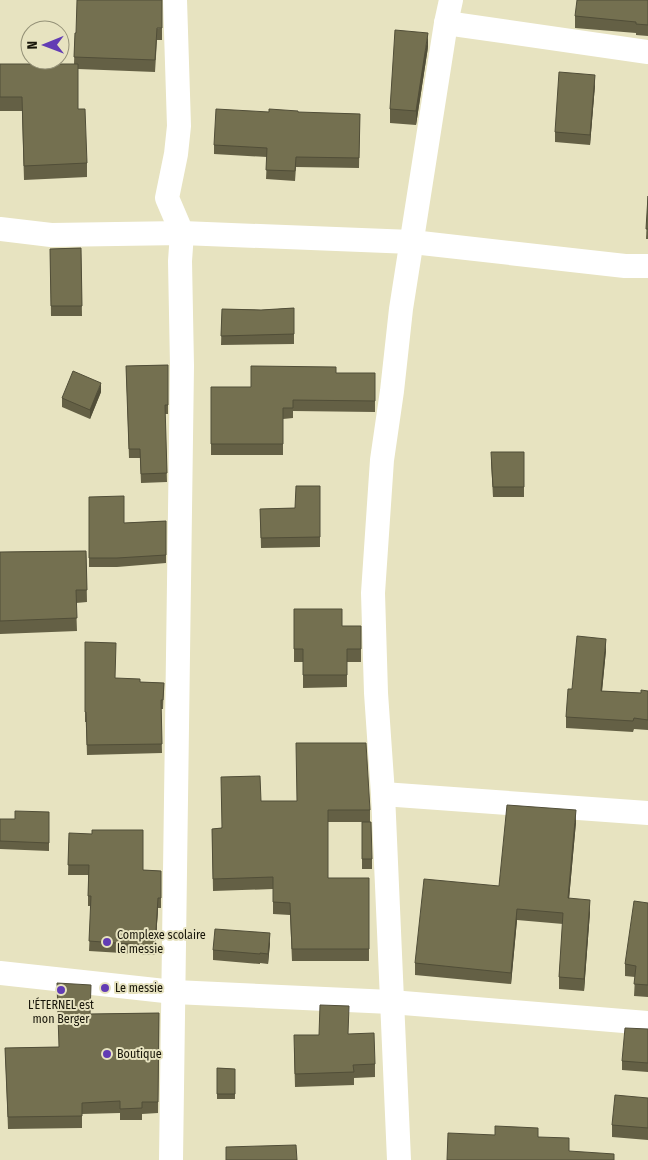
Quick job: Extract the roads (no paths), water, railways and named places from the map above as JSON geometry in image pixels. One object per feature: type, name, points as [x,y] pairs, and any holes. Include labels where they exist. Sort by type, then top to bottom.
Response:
[{"type":"street","points":[[171,1160],[182,366],[180,261],[182,233],[167,198],[176,154],[178,126],[175,0]]},
{"type":"street","points":[[398,1160],[373,593],[382,460],[401,309],[448,11],[648,52]]},
{"type":"street","points":[[0,229],[51,235],[182,233],[412,242],[625,266],[648,266]]},
{"type":"street","points":[[383,794],[648,813]]},
{"type":"street","points":[[0,973],[174,992],[391,1002],[648,1023]]},
{"type":"place","name":"Complexe scolaire le messie","points":[[107,942]]},
{"type":"place","name":"Le messie","points":[[105,988]]},
{"type":"place","name":"L'ÉTERNEL est mon Berger","points":[[61,990]]},
{"type":"place","name":"Boutique","points":[[107,1054]]}]
